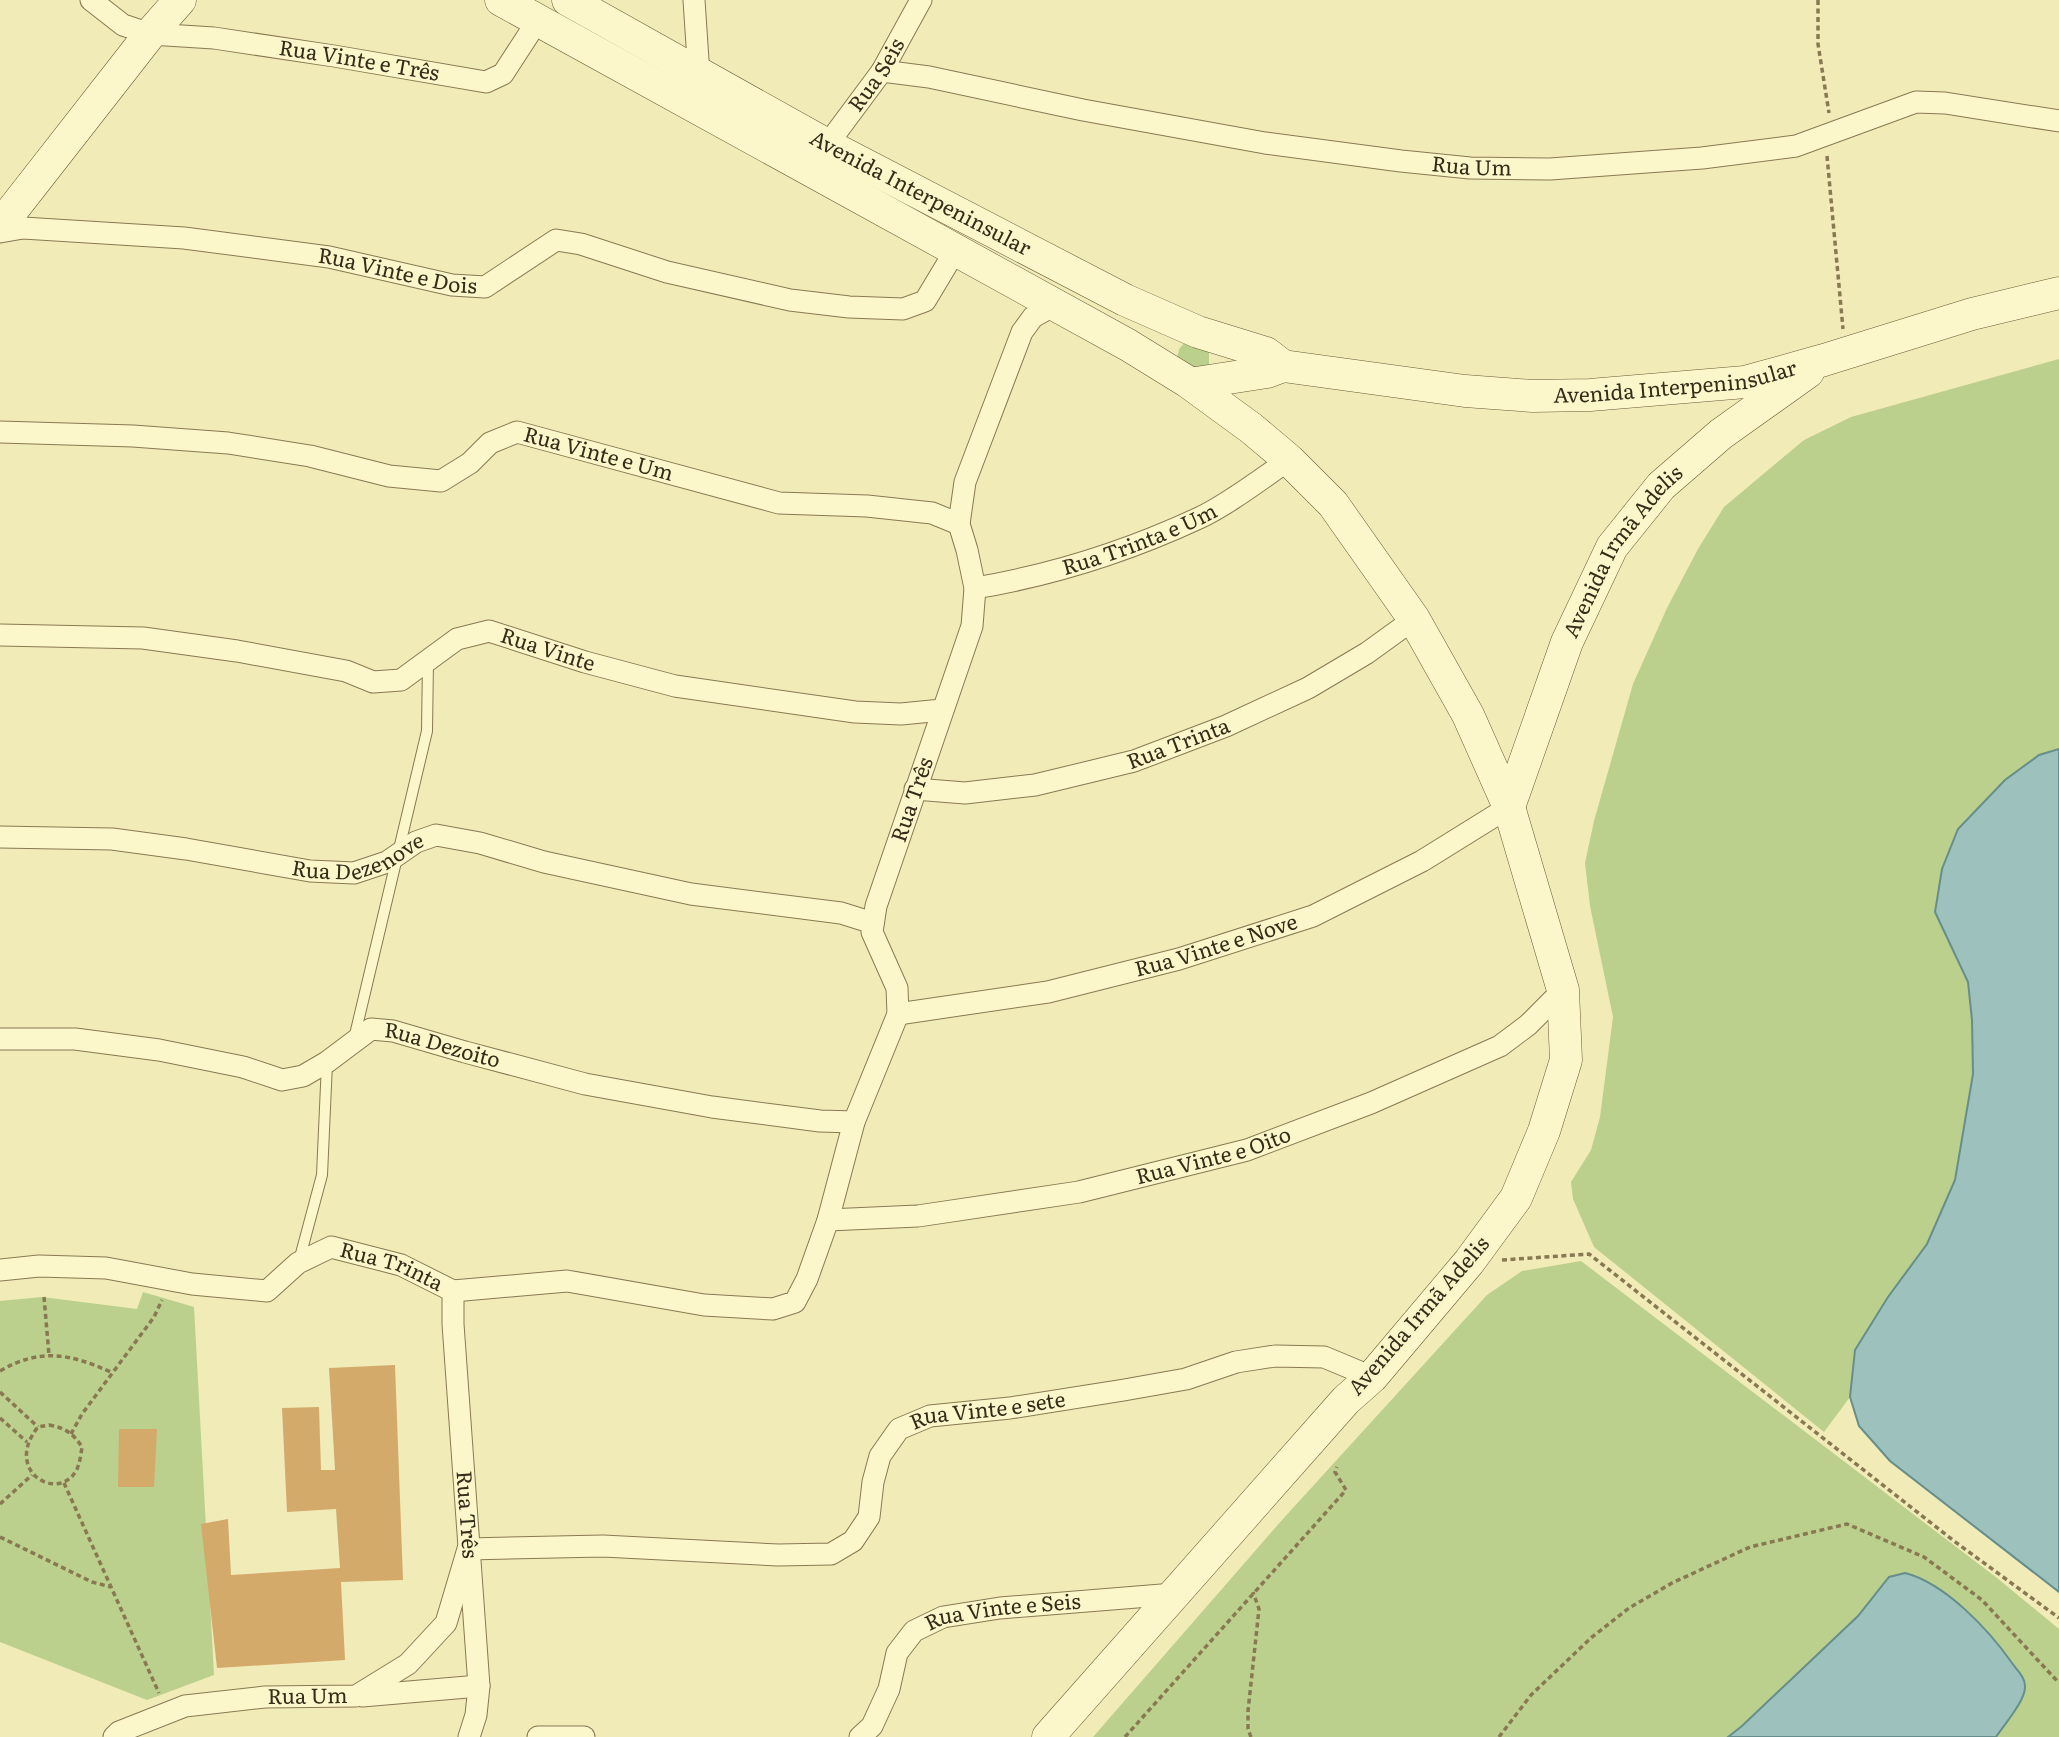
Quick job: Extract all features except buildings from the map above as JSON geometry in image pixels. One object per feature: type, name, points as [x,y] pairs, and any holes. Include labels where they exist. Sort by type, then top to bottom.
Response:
[{"type":"street","name":"Rua Vinte e Três","points":[[91,0],[123,25],[150,34],[214,38],[486,82],[503,74],[538,20]]},
{"type":"street","points":[[0,229],[150,34],[180,0]]},
{"type":"street","name":"Avenida Interpeninsular","points":[[501,0],[1128,345],[1188,381],[1267,372],[1283,366],[1465,391],[1533,397],[1745,382],[1972,314],[2059,293]]},
{"type":"street","name":"Avenida Interpeninsular","points":[[568,0],[827,145],[1125,300],[1202,334],[1266,353],[1283,366]]},
{"type":"street","points":[[694,0],[699,75]]},
{"type":"street","name":"Rua Seis","points":[[827,145],[882,71],[921,0]]},
{"type":"street","name":"Rua Um","points":[[882,71],[929,77],[1083,110],[1265,143],[1470,168],[1550,169],[1702,158],[1796,146],[1916,102],[1945,103],[2059,121]]},
{"type":"street","name":"Rua Vinte e Dois","points":[[0,229],[23,228],[184,239],[330,257],[452,285],[485,287],[556,240],[582,244],[667,272],[790,300],[849,307],[903,309],[925,300],[956,251]]},
{"type":"street","name":"Rua Três","points":[[873,923],[876,906],[915,789],[972,626],[975,588],[959,524],[965,482],[1022,332],[1033,317],[1055,305]]},
{"type":"street","points":[[1188,381],[1170,365],[1170,348],[1182,335],[1202,334]]},
{"type":"street","name":"Avenida Irmã Adelis","points":[[1509,807],[1567,642],[1612,547],[1661,486],[1721,434],[1824,360]]},
{"type":"street","name":"Avenida Irmã Adelis","points":[[1048,1737],[1346,1401],[1371,1377],[1469,1262],[1516,1198],[1544,1131],[1566,1060],[1563,990],[1509,807],[1468,715],[1414,619],[1333,504],[1289,460],[1188,381]]},
{"type":"street","name":"Rua Vinte e Um","points":[[0,432],[133,436],[228,443],[310,456],[389,476],[441,481],[470,463],[491,443],[517,432],[779,503],[867,506],[932,513],[959,524]]},
{"type":"street","name":"Rua Trinta e Um","points":[[975,588],[1026,580],[1108,555],[1202,517],[1289,460]]},
{"type":"street","name":"Rua Trinta","points":[[915,789],[965,793],[1035,785],[1133,761],[1226,726],[1308,688],[1367,653],[1414,619]]},
{"type":"street","name":"Rua Vinte","points":[[0,635],[143,638],[237,651],[346,671],[373,682],[401,680],[457,639],[489,631],[585,662],[676,686],[855,712],[942,710]]},
{"type":"street","name":"Rua Vinte e Nove","points":[[898,1014],[1048,992],[1179,959],[1313,916],[1422,861],[1509,807]]},
{"type":"street","name":"Rua Dezenove","points":[[0,837],[112,839],[310,871],[354,873],[387,862],[416,842],[436,835],[480,843],[544,862],[691,894],[841,913],[873,923]]},
{"type":"street","points":[[828,1220],[854,1122],[898,1014],[897,988],[872,932],[873,923]]},
{"type":"street","name":"Rua Vinte e Oito","points":[[828,1220],[918,1216],[1079,1192],[1247,1150],[1370,1103],[1500,1046],[1528,1025],[1563,990]]},
{"type":"street","name":"Rua Dezoito","points":[[0,1039],[75,1039],[159,1050],[243,1067],[282,1080],[303,1076],[371,1030],[393,1031],[585,1084],[712,1107],[820,1121],[854,1122]]},
{"type":"street","name":"Rua Trinta","points":[[0,1270],[39,1266],[106,1268],[192,1284],[267,1291],[298,1263],[331,1247],[401,1265],[453,1291],[567,1280],[704,1305],[773,1309],[795,1303],[807,1279],[828,1220]]},
{"type":"street","name":"Rua Três","points":[[453,1291],[453,1324],[479,1686],[469,1737]]},
{"type":"street","name":"Rua Vinte e sete","points":[[468,1549],[603,1546],[778,1555],[831,1554],[853,1541],[869,1517],[873,1482],[880,1456],[900,1429],[930,1416],[1010,1408],[1124,1390],[1186,1379],[1236,1362],[1275,1356],[1324,1357],[1371,1377]]},
{"type":"street","name":"Rua Um","points":[[114,1737],[119,1732],[185,1706],[265,1697],[356,1696],[408,1664],[446,1623],[468,1549]]},
{"type":"street","name":"Rua Vinte e Seis","points":[[860,1737],[872,1726],[889,1689],[897,1653],[914,1631],[943,1617],[1000,1608],[1174,1594]]},
{"type":"street","points":[[356,1696],[479,1686]]},
{"type":"street","points":[[538,1737],[584,1737]]},
{"type":"lane","points":[[353,1041],[427,731],[428,658]]},
{"type":"lane","points":[[298,1263],[323,1175],[327,1062]]},
{"type":"path","points":[[1818,0],[1818,44],[1830,109],[1825,135],[1843,331],[1853,330],[1856,349]]},
{"type":"path","points":[[1469,1262],[1589,1254],[1954,1541],[2059,1618]]},
{"type":"path","points":[[44,1297],[48,1355]]},
{"type":"path","points":[[71,1434],[154,1317],[163,1298]]},
{"type":"path","points":[[0,1371],[19,1360],[48,1355],[79,1359],[113,1373]]},
{"type":"path","points":[[0,1392],[38,1427]]},
{"type":"path","points":[[0,1418],[27,1442]]},
{"type":"path","points":[[49,1425],[64,1428],[82,1447],[76,1470],[64,1483],[45,1482],[32,1475],[27,1460],[27,1442],[38,1427],[49,1425]]},
{"type":"path","points":[[1125,1737],[1346,1490],[1335,1472],[1337,1467]]},
{"type":"path","points":[[0,1504],[32,1475]]},
{"type":"path","points":[[64,1483],[160,1695]]},
{"type":"path","points":[[1499,1737],[1531,1695],[1592,1637],[1629,1608],[1672,1583],[1750,1547],[1847,1524],[1924,1557],[1982,1600],[2059,1683]]},
{"type":"path","points":[[0,1537],[69,1572],[111,1587]]},
{"type":"path","points":[[1251,1737],[1248,1711],[1259,1609],[1253,1592]]},
{"type":"green space","points":[[1186,341],[1209,349],[1209,365],[1201,372],[1177,359],[1179,349]]},
{"type":"green space","points":[[2059,359],[2059,749],[2039,755],[1958,829],[1942,869],[1936,912],[1968,982],[1972,1020],[1973,1074],[1955,1180],[1927,1244],[1888,1297],[1855,1350],[1850,1397],[1824,1432],[1594,1247],[1573,1199],[1571,1182],[1591,1150],[1600,1117],[1613,1017],[1590,906],[1585,863],[1594,821],[1633,684],[1667,608],[1724,507],[1804,440],[1851,417]]},
{"type":"green space","points":[[1581,1261],[1997,1578],[2059,1629],[2059,1737],[1093,1737],[1282,1520],[1487,1295],[1522,1271]]},
{"type":"green space","points":[[143,1292],[194,1307],[214,1675],[147,1700],[0,1642],[0,1301],[42,1297],[137,1309]]},
{"type":"water","points":[[2059,749],[2059,1592],[1890,1461],[1859,1426],[1850,1397],[1855,1350],[1888,1297],[1927,1244],[1955,1180],[1973,1074],[1972,1020],[1968,982],[1935,912],[1942,869],[1958,829],[2005,780],[2039,755]]},
{"type":"water","points":[[1905,1573],[1935,1587],[1965,1609],[1991,1636],[2022,1677],[2025,1686],[2022,1698],[1996,1737],[1728,1737],[1858,1616],[1889,1577]]}]
